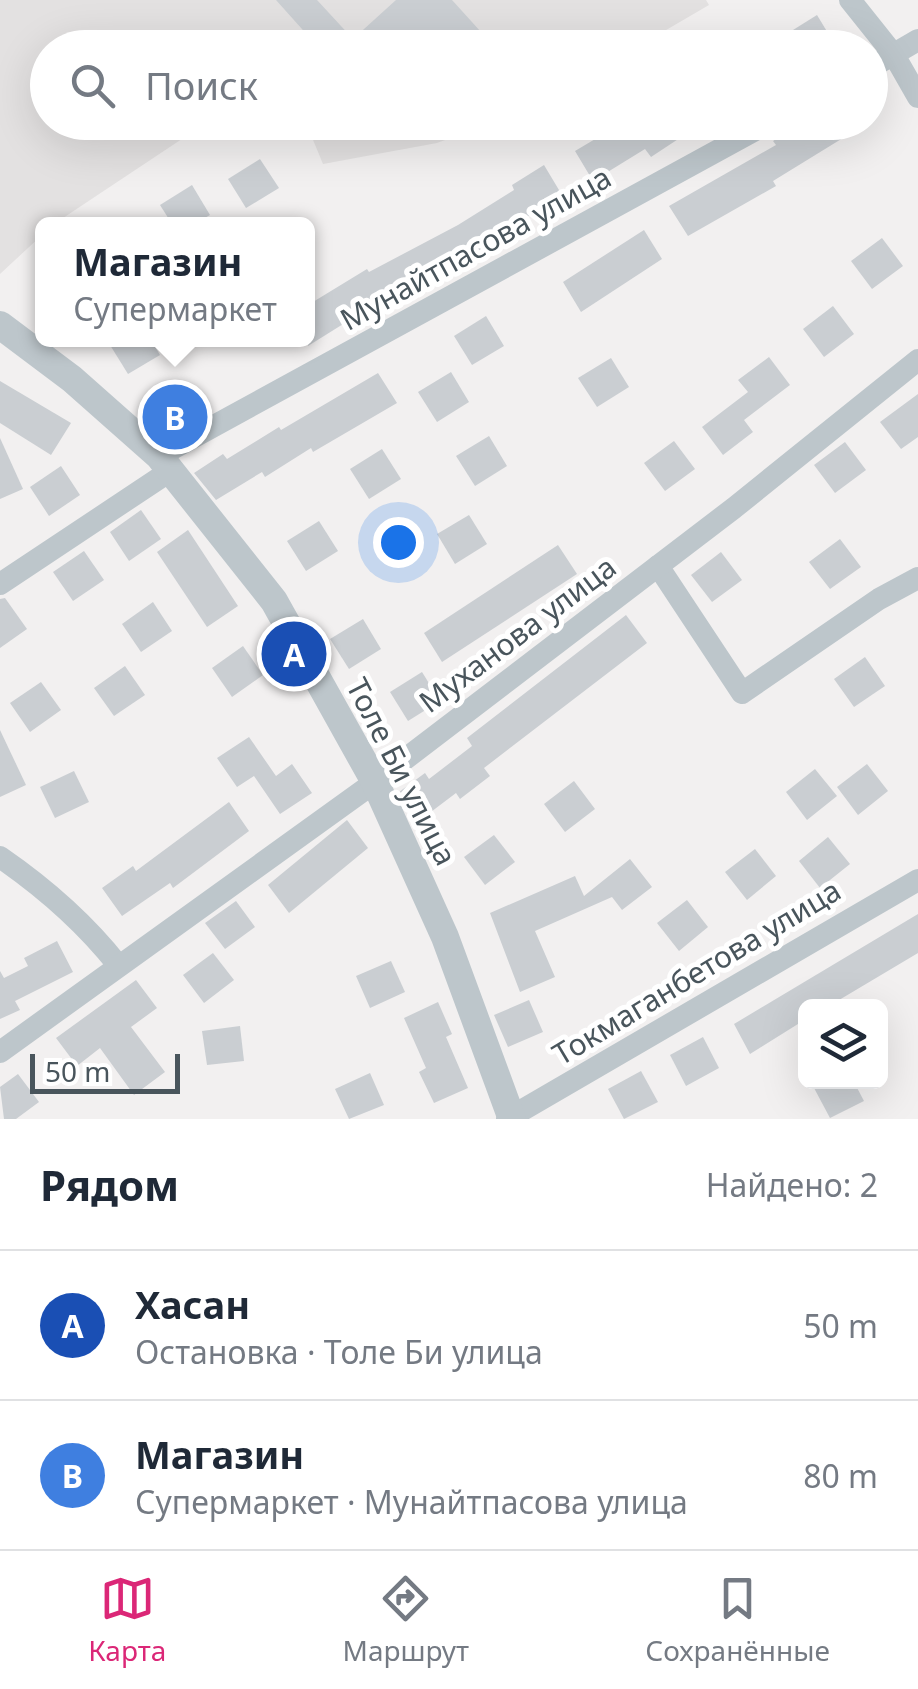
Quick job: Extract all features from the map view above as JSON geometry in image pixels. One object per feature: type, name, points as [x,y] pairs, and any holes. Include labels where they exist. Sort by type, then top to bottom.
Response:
[{"type":"street","points":[[850,0],[874,30]]},
{"type":"street","points":[[888,58],[918,40]]},
{"type":"street","points":[[888,48],[918,98]]},
{"type":"street","name":"Мунайтпасова улица","points":[[0,584],[164,463],[738,140]]},
{"type":"street","name":"Толе Би улица","points":[[0,325],[72,379],[164,463],[274,602],[376,782],[445,937],[510,1118]]},
{"type":"street","name":"Муханова улица","points":[[0,1052],[376,782],[918,360]]},
{"type":"street","points":[[658,566],[742,692],[879,599],[918,578]]},
{"type":"street","points":[[0,857],[66,909],[118,965]]},
{"type":"street","name":"Токмаганбетова улица","points":[[510,1118],[918,880]]},
{"type":"shaded area","points":[[0,0],[706,0],[709,5],[666,30],[30,30],[30,140],[180,140],[65,217],[35,217],[35,242],[0,274]]},
{"type":"shaded area","points":[[313,140],[445,140],[437,143],[323,164]]},
{"type":"building","points":[[276,0],[317,0],[345,30],[303,30]]},
{"type":"building","points":[[396,0],[452,0],[479,30],[363,30]]},
{"type":"building","points":[[817,15],[826,30],[793,30]]},
{"type":"building","points":[[594,140],[677,140],[651,157],[645,149],[593,181],[575,151]]},
{"type":"building","points":[[840,140],[773,181],[776,186],[688,236],[669,206],[776,145],[773,141]]},
{"type":"building","points":[[260,159],[279,188],[246,208],[228,179]]},
{"type":"building","points":[[544,165],[562,195],[519,222],[522,226],[399,295],[396,291],[315,342],[315,301],[367,269],[369,272],[458,225],[514,190],[512,185]]},
{"type":"building","points":[[192,185],[210,215],[168,217],[160,205]]},
{"type":"building","points":[[644,230],[662,259],[581,312],[563,282]]},
{"type":"building","points":[[882,238],[903,266],[872,289],[851,261]]},
{"type":"building","points":[[833,306],[854,334],[824,357],[803,329]]},
{"type":"building","points":[[486,316],[504,346],[472,365],[454,336]]},
{"type":"building","points":[[111,347],[155,347],[160,355],[128,374]]},
{"type":"building","points":[[769,357],[790,385],[744,420],[753,432],[723,455],[702,427],[748,392],[738,380]]},
{"type":"building","points":[[611,358],[629,387],[597,407],[578,378]]},
{"type":"building","points":[[451,372],[469,402],[437,422],[418,392]]},
{"type":"building","points":[[378,373],[397,403],[313,452],[311,448],[265,477],[262,472],[216,500],[194,473],[223,454],[227,459],[279,427],[281,430]]},
{"type":"building","points":[[0,381],[71,423],[51,455],[0,423]]},
{"type":"building","points":[[918,394],[918,437],[901,449],[880,422]]},
{"type":"building","points":[[489,436],[507,466],[475,486],[456,456]]},
{"type":"building","points":[[0,438],[23,489],[0,499]]},
{"type":"building","points":[[674,441],[695,469],[665,491],[644,463]]},
{"type":"building","points":[[845,442],[866,470],[835,493],[814,465]]},
{"type":"building","points":[[382,449],[401,479],[369,499],[350,469]]},
{"type":"building","points":[[61,466],[80,495],[49,516],[30,487]]},
{"type":"building","points":[[141,510],[161,539],[129,561],[110,532]]},
{"type":"building","points":[[469,515],[487,544],[455,564],[437,534]]},
{"type":"building","points":[[319,521],[338,551],[306,571],[287,541]]},
{"type":"building","points":[[188,530],[238,606],[207,627],[157,552]]},
{"type":"building","points":[[840,539],[861,567],[830,589],[809,562]]},
{"type":"building","points":[[558,545],[577,574],[442,662],[424,633]]},
{"type":"building","points":[[84,551],[104,580],[73,601],[53,572]]},
{"type":"building","points":[[721,552],[742,580],[712,602],[691,575]]},
{"type":"building","points":[[5,598],[27,629],[0,648],[0,599]]},
{"type":"building","points":[[153,602],[172,631],[141,652],[122,624]]},
{"type":"building","points":[[626,615],[647,643],[484,768],[490,776],[460,799],[456,793],[415,824],[399,792],[425,773],[429,779],[472,746],[467,738]]},
{"type":"building","points":[[363,619],[381,649],[349,669],[330,639]]},
{"type":"building","points":[[243,646],[263,675],[232,697],[212,668]]},
{"type":"building","points":[[865,657],[885,686],[854,707],[834,679]]},
{"type":"building","points":[[125,666],[145,695],[114,716],[94,688]]},
{"type":"building","points":[[422,672],[440,701],[408,721],[390,692]]},
{"type":"building","points":[[41,682],[61,710],[30,732],[10,703]]},
{"type":"building","points":[[0,730],[26,785],[0,797]]},
{"type":"building","points":[[249,737],[276,776],[292,764],[312,793],[280,814],[254,776],[237,787],[217,758]]},
{"type":"building","points":[[867,764],[888,791],[858,815],[837,787]]},
{"type":"building","points":[[815,769],[837,796],[807,820],[786,792]]},
{"type":"building","points":[[74,771],[89,802],[55,818],[40,787]]},
{"type":"building","points":[[574,781],[595,809],[565,832],[544,804]]},
{"type":"building","points":[[229,802],[249,831],[173,888],[170,883],[122,916],[102,888],[133,866],[136,871]]},
{"type":"building","points":[[347,820],[368,848],[289,913],[268,885]]},
{"type":"building","points":[[494,835],[515,862],[485,885],[464,857]]},
{"type":"building","points":[[828,837],[850,864],[820,888],[799,861]]},
{"type":"building","points":[[755,849],[776,876],[747,900],[725,872]]},
{"type":"building","points":[[630,859],[652,887],[622,910],[612,897],[535,931],[555,977],[520,992],[490,913],[575,876],[584,896]]},
{"type":"building","points":[[687,900],[708,927],[679,951],[657,923]]},
{"type":"building","points":[[236,901],[255,927],[225,949],[205,923]]},
{"type":"building","points":[[918,914],[918,953],[841,999],[798,999],[798,1024],[750,1054],[734,1024]]},
{"type":"building","points":[[57,941],[73,972],[15,1001],[20,1010],[0,1019],[0,971],[4,978],[28,966],[24,958]]},
{"type":"building","points":[[213,953],[234,980],[204,1003],[183,975]]},
{"type":"building","points":[[391,961],[405,992],[370,1008],[356,976]]},
{"type":"building","points":[[136,980],[157,1008],[131,1027],[165,1072],[134,1095],[100,1048],[77,1066],[56,1038]]},
{"type":"building","points":[[529,1000],[543,1032],[508,1047],[494,1015]]},
{"type":"building","points":[[438,1002],[452,1034],[446,1037],[468,1088],[434,1103],[419,1072],[426,1068],[404,1018]]},
{"type":"building","points":[[240,1026],[244,1061],[207,1065],[202,1031]]},
{"type":"building","points":[[703,1037],[719,1068],[686,1086],[670,1055]]},
{"type":"building","points":[[641,1071],[658,1102],[624,1119],[608,1089]]},
{"type":"building","points":[[370,1073],[384,1105],[349,1119],[335,1089]]},
{"type":"building","points":[[18,1074],[39,1102],[16,1119],[4,1119],[0,1087]]},
{"type":"building","points":[[815,1089],[858,1089],[864,1101],[830,1118]]},
{"type":"place","name":"Магазин","points":[[175,417]]},
{"type":"place","name":"Хасан","points":[[294,654]]}]
